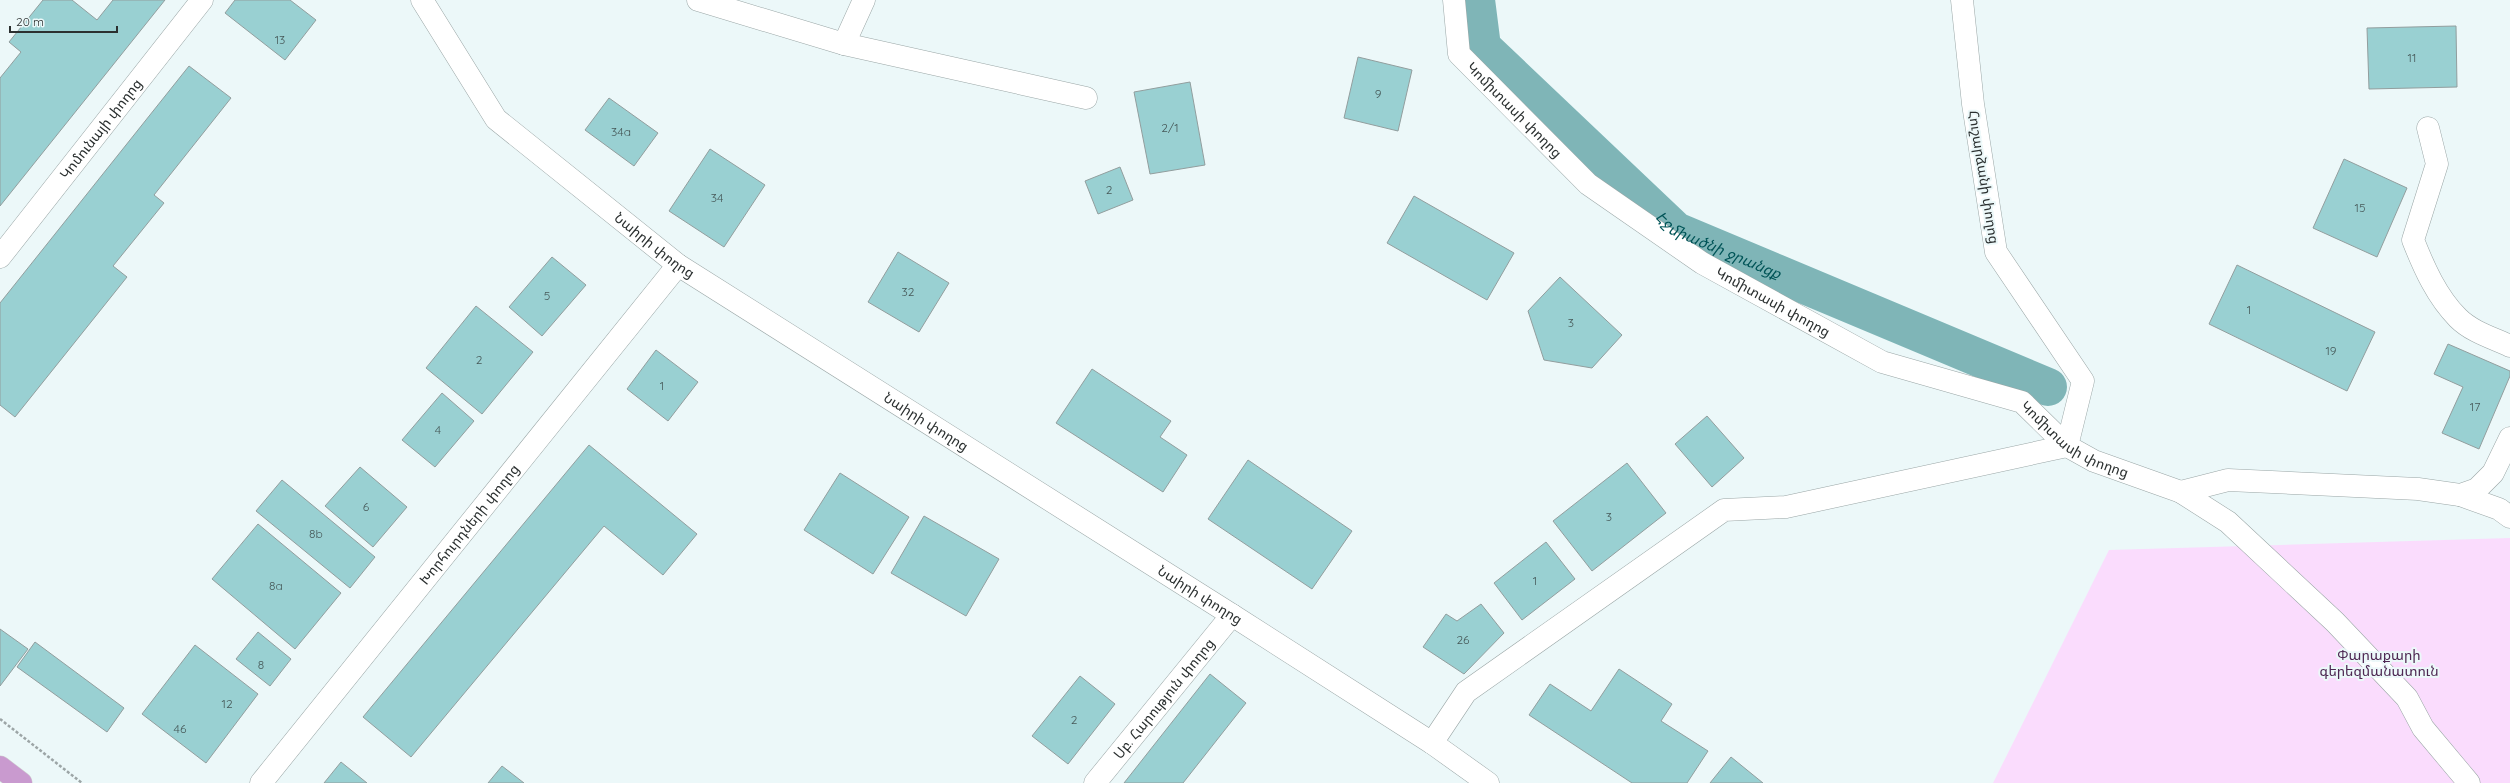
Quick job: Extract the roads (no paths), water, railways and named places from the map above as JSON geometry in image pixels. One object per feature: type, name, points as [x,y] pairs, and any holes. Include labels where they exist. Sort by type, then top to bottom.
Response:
[{"type":"highway","points":[[0,767],[20,783]]},
{"type":"street","name":"Կոմունայի փողոց","points":[[0,257],[202,0]]},
{"type":"street","name":"Նաիրի փողոց","points":[[422,0],[496,119],[678,265],[1232,615],[1432,743],[1488,783]]},
{"type":"street","points":[[698,0],[844,44],[1086,98]]},
{"type":"street","points":[[844,44],[864,0]]},
{"type":"street","name":"Կոմիտասի փողոց","points":[[1454,0],[1459,54],[1588,184],[1702,263],[1882,362],[2022,402],[2066,446],[2094,461],[2181,492],[2228,522],[2335,622],[2407,698],[2423,728],[2470,783]]},
{"type":"street","name":"Հուշարձանի փողոց","points":[[1962,0],[1973,104],[1996,252],[2083,381],[2066,446]]},
{"type":"street","points":[[2428,128],[2437,164],[2413,240],[2440,297],[2459,318],[2475,330],[2510,346]]},
{"type":"street","name":"Խորհուրդների փողոց","points":[[261,783],[678,265]]},
{"type":"street","points":[[2460,495],[2477,489],[2493,473],[2510,438]]},
{"type":"street","points":[[1432,743],[1466,692],[1724,510],[1786,508],[2066,446]]},
{"type":"street","points":[[2181,492],[2228,480],[2418,489],[2460,495],[2500,509],[2510,516]]},
{"type":"street","name":"Սբ. Հարություն փողոց","points":[[1096,783],[1232,615]]},
{"type":"waterway","name":"Էջմիածնի ջրանցք","points":[[1476,0],[1482,47],[1676,231],[2048,387]]},
{"type":"park label","name":"Փարաքարի գերեզմանատուն","points":[[2379,664]]}]
